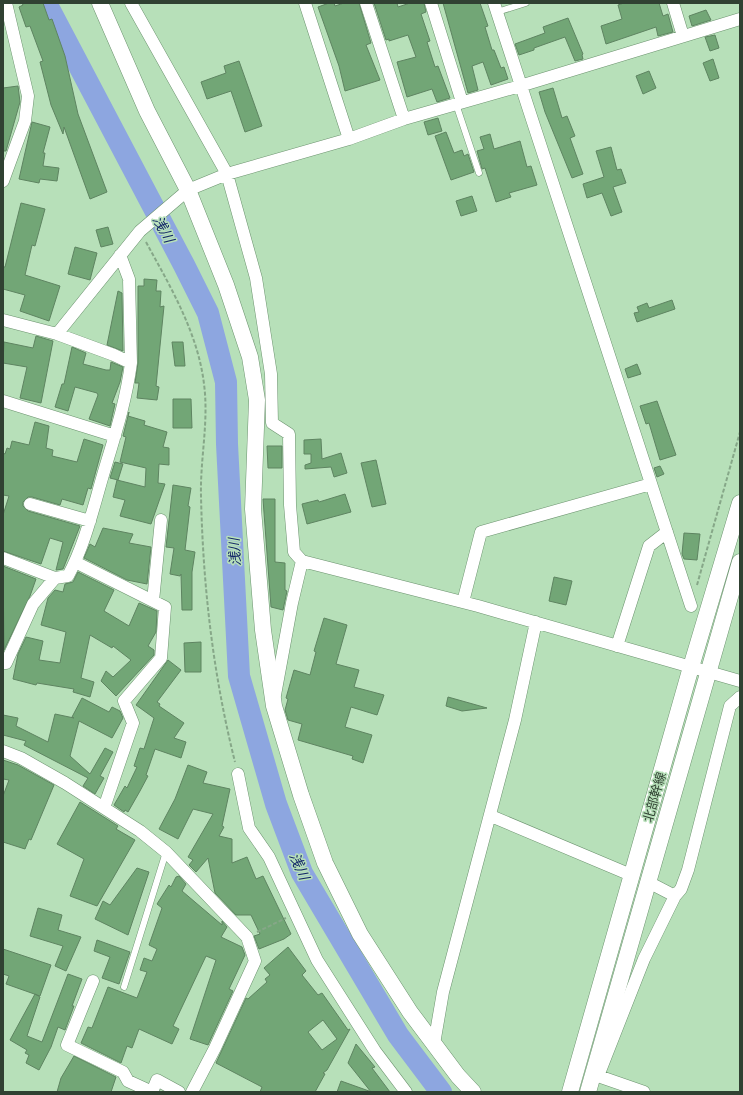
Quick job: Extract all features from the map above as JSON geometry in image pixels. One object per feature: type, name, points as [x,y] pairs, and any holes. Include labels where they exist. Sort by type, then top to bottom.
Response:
[{"type":"street","points":[[3,181],[8,149],[25,121],[28,96],[6,3]]},
{"type":"street","points":[[101,3],[147,111],[188,190],[226,284],[250,357],[257,400],[254,509],[256,559],[263,630],[274,704],[301,795],[325,863],[360,934],[410,1012],[458,1076],[473,1092]]},
{"type":"street","points":[[131,3],[228,174],[256,278],[271,374],[272,423],[290,434],[290,505],[294,552],[302,561],[536,622],[740,682]]},
{"type":"street","points":[[306,3],[350,139]]},
{"type":"street","points":[[366,3],[404,119]]},
{"type":"street","points":[[430,3],[459,103]]},
{"type":"street","points":[[673,3],[683,36]]},
{"type":"street","points":[[495,8],[691,606]]},
{"type":"street","points":[[57,334],[101,282],[120,254],[140,231],[188,190],[228,174],[350,139],[404,119],[520,86],[740,19]]},
{"type":"street","points":[[3,558],[55,578],[68,576],[75,562],[90,521],[115,436],[126,395],[131,363],[130,279],[120,254]]},
{"type":"street","points":[[3,320],[57,334],[114,355],[131,363]]},
{"type":"street","points":[[253,378],[271,374]]},
{"type":"street","points":[[3,401],[115,436]]},
{"type":"street","points":[[463,602],[481,532],[651,484]]},
{"type":"street","name":"北部幹線","points":[[570,1092],[691,667],[740,503]]},
{"type":"street","points":[[30,504],[90,521]]},
{"type":"street","points":[[153,601],[161,520]]},
{"type":"street","points":[[617,646],[649,546],[667,532]]},
{"type":"street","points":[[274,704],[292,603],[302,561]]},
{"type":"street","points":[[75,562],[165,607],[161,658],[124,701],[133,723],[104,808]]},
{"type":"street","name":"北部幹線","points":[[588,1092],[740,562]]},
{"type":"street","points":[[3,663],[6,663],[33,604],[55,578]]},
{"type":"street","points":[[434,1044],[443,992],[460,922],[491,816],[515,720],[536,622]]},
{"type":"street","points":[[644,1092],[598,1076],[644,960],[675,896],[681,890],[688,870],[730,706],[740,697]]},
{"type":"street","points":[[3,751],[21,758],[140,830],[166,852],[247,937],[255,961],[215,1048],[192,1092]]},
{"type":"street","points":[[238,774],[249,828],[269,857],[317,960],[375,1052],[406,1092]]},
{"type":"street","points":[[491,816],[631,875]]},
{"type":"street","points":[[648,882],[675,896]]},
{"type":"street","points":[[94,980],[67,1045],[123,1072],[128,1081],[152,1092],[157,1080],[180,1092]]},
{"type":"lane","points":[[495,8],[526,3]]},
{"type":"lane","points":[[459,103],[479,173]]},
{"type":"lane","points":[[124,987],[166,852]]},
{"type":"path","points":[[140,231],[183,313],[196,349],[204,384],[206,419],[201,494],[208,620],[220,696],[238,774]]},
{"type":"path","points":[[691,606],[740,432]]},
{"type":"path","points":[[247,937],[295,914]]},
{"type":"building","points":[[22,3],[43,3],[49,20],[52,19],[65,56],[78,114],[107,192],[90,199],[64,127],[63,134],[51,105],[40,62],[43,61],[30,26],[26,27],[19,7],[23,5]]},
{"type":"building","points":[[329,3],[334,3],[335,6],[344,3],[359,3],[371,43],[366,45],[380,80],[345,91],[339,66],[318,7]]},
{"type":"building","points":[[374,3],[397,3],[398,7],[410,3],[424,3],[426,12],[421,14],[430,41],[427,42],[435,67],[438,66],[450,98],[437,102],[432,89],[407,97],[397,62],[416,57],[408,35],[389,41],[389,39],[386,40]]},
{"type":"building","points":[[443,3],[480,3],[488,26],[485,27],[492,50],[494,50],[501,68],[504,67],[508,79],[491,85],[483,62],[472,66],[478,90],[468,93]]},
{"type":"building","points":[[624,3],[659,3],[663,16],[668,14],[673,32],[658,36],[656,27],[606,44],[601,26],[622,19],[618,5]]},
{"type":"building","points":[[706,10],[711,20],[692,26],[689,16]]},
{"type":"building","points":[[568,18],[583,54],[583,59],[575,61],[565,37],[519,55],[515,44],[545,33],[543,27]]},
{"type":"building","points":[[715,35],[719,48],[710,51],[705,37]]},
{"type":"building","points":[[713,59],[719,78],[710,81],[703,63]]},
{"type":"building","points":[[239,61],[262,126],[245,132],[231,91],[207,99],[201,82],[226,73],[224,66]]},
{"type":"building","points":[[649,71],[656,88],[643,94],[636,76]]},
{"type":"building","points":[[18,86],[20,102],[6,151],[3,151],[3,88]]},
{"type":"building","points":[[553,88],[562,118],[567,116],[575,136],[570,138],[583,174],[572,178],[545,112],[539,92]]},
{"type":"building","points":[[438,118],[442,131],[428,135],[424,122]]},
{"type":"building","points":[[32,122],[50,127],[43,153],[45,153],[43,166],[59,168],[57,181],[40,179],[39,183],[19,179]]},
{"type":"building","points":[[446,132],[454,153],[462,150],[464,156],[468,154],[474,172],[451,180],[435,136]]},
{"type":"building","points":[[490,134],[494,149],[520,141],[527,167],[531,166],[537,185],[509,193],[511,197],[496,202],[485,168],[482,169],[477,151],[484,149],[480,137]]},
{"type":"building","points":[[611,147],[617,170],[621,169],[626,183],[613,187],[622,212],[611,216],[602,193],[587,198],[583,184],[604,177],[596,151]]},
{"type":"building","points":[[472,196],[477,211],[461,216],[456,201]]},
{"type":"building","points":[[21,203],[45,209],[35,246],[32,245],[25,275],[60,286],[49,321],[20,311],[25,295],[3,289],[3,267],[5,267]]},
{"type":"building","points":[[108,227],[113,244],[101,247],[96,230]]},
{"type":"building","points":[[75,247],[97,253],[90,280],[68,274]]},
{"type":"building","points":[[144,279],[157,280],[156,291],[161,291],[160,307],[164,306],[156,386],[159,387],[157,400],[137,398],[139,383],[135,383],[138,363],[138,286],[144,286]]},
{"type":"building","points":[[118,291],[122,293],[123,351],[107,345]]},
{"type":"building","points":[[672,300],[675,309],[637,322],[634,313],[639,312],[637,307],[647,303],[649,308]]},
{"type":"building","points":[[36,336],[53,341],[41,403],[20,398],[27,367],[3,363],[4,342],[33,348]]},
{"type":"building","points":[[172,342],[183,342],[185,366],[175,366]]},
{"type":"building","points":[[72,347],[86,353],[83,364],[106,370],[110,370],[111,362],[123,367],[120,382],[112,403],[115,404],[110,426],[89,419],[98,395],[97,393],[75,387],[68,411],[55,407],[62,384],[64,384]]},
{"type":"building","points":[[637,364],[641,374],[628,378],[625,369]]},
{"type":"building","points":[[173,399],[191,399],[192,428],[173,428]]},
{"type":"building","points":[[657,401],[676,455],[660,460],[649,423],[646,424],[640,406]]},
{"type":"building","points":[[128,416],[145,421],[144,425],[167,432],[163,447],[169,448],[169,465],[159,464],[158,483],[165,484],[151,524],[120,516],[125,500],[113,497],[117,480],[145,487],[146,468],[120,462],[126,437],[123,436]]},
{"type":"building","points":[[35,422],[49,426],[46,448],[53,450],[52,456],[77,462],[84,439],[103,445],[91,489],[88,488],[83,505],[62,499],[60,505],[32,497],[28,497],[23,502],[23,506],[28,511],[80,526],[63,569],[56,570],[63,542],[50,538],[41,564],[3,551],[3,515],[9,496],[3,495],[3,453],[5,454],[7,448],[10,449],[12,441],[29,445]]},
{"type":"building","points":[[321,439],[322,459],[341,453],[347,473],[334,477],[331,467],[305,469],[305,465],[311,463],[311,454],[304,454],[304,440]]},
{"type":"building","points":[[267,446],[282,446],[282,468],[268,468]]},
{"type":"building","points":[[376,460],[386,504],[372,507],[361,463]]},
{"type":"building","points":[[115,462],[123,464],[118,480],[110,478]]},
{"type":"building","points":[[660,466],[664,474],[657,477],[654,468]]},
{"type":"building","points":[[173,485],[191,488],[188,506],[190,507],[185,550],[195,552],[192,572],[192,610],[182,610],[181,574],[180,576],[170,574],[174,548],[166,547]]},
{"type":"building","points":[[345,494],[351,512],[307,524],[302,504],[318,500],[319,502]]},
{"type":"building","points":[[263,499],[275,499],[275,562],[285,563],[285,590],[287,591],[283,610],[271,607]]},
{"type":"building","points":[[103,528],[133,534],[129,543],[151,547],[147,584],[127,580],[84,558],[90,544],[95,547]]},
{"type":"building","points":[[684,533],[700,534],[697,560],[684,559],[682,554]]},
{"type":"building","points":[[3,566],[36,579],[30,596],[4,650]]},
{"type":"building","points":[[78,572],[114,590],[104,611],[129,626],[139,603],[157,611],[156,632],[148,646],[154,650],[154,655],[116,696],[101,681],[106,671],[113,677],[131,660],[113,646],[112,648],[90,635],[81,678],[94,682],[90,697],[73,692],[74,689],[37,683],[36,685],[13,679],[18,654],[26,637],[43,641],[39,660],[60,663],[66,632],[41,625],[48,598],[55,590],[63,592],[65,584],[73,582]]},
{"type":"building","points":[[554,577],[572,581],[566,605],[549,601]]},
{"type":"building","points":[[324,618],[347,625],[336,664],[359,670],[354,687],[384,695],[377,715],[351,707],[345,727],[372,735],[363,763],[352,759],[353,756],[298,740],[302,724],[288,720],[285,710],[288,699],[286,698],[294,670],[310,675],[316,652],[314,651]]},
{"type":"building","points":[[201,642],[201,672],[185,672],[184,643]]},
{"type":"building","points":[[168,660],[181,670],[157,702],[160,704],[159,706],[184,723],[174,738],[186,742],[181,758],[155,749],[146,775],[148,776],[128,812],[125,810],[124,812],[114,805],[125,786],[127,788],[137,767],[134,766],[140,748],[144,749],[154,718],[136,705]]},
{"type":"building","points":[[448,697],[487,708],[462,711],[446,706]]},
{"type":"building","points":[[82,698],[109,712],[112,707],[120,711],[123,718],[112,738],[79,721],[70,756],[90,774],[105,748],[113,752],[100,776],[104,778],[95,794],[83,786],[88,778],[24,745],[26,741],[3,735],[3,715],[18,718],[16,726],[48,742],[55,714],[74,718],[72,717]]},
{"type":"building","points":[[3,760],[18,765],[54,785],[31,840],[29,839],[25,849],[3,842],[3,796],[9,780],[3,779]]},
{"type":"building","points":[[188,765],[207,772],[203,783],[230,789],[222,826],[224,827],[219,836],[232,839],[232,863],[247,857],[256,879],[263,876],[291,934],[284,939],[259,949],[254,936],[260,934],[251,915],[236,915],[215,893],[208,858],[196,872],[189,865],[193,860],[188,857],[213,814],[193,809],[178,839],[159,829],[175,799]]},
{"type":"building","points":[[80,802],[118,826],[116,829],[135,840],[97,906],[70,896],[84,859],[57,844]]},
{"type":"building","points":[[137,868],[149,872],[128,935],[95,919],[103,901],[110,905]]},
{"type":"building","points":[[179,876],[186,884],[182,891],[222,925],[222,921],[227,927],[221,937],[242,947],[245,955],[229,989],[233,991],[208,1045],[190,1039],[216,960],[206,956],[173,1026],[179,1029],[172,1044],[139,1029],[132,1048],[127,1046],[121,1063],[81,1043],[88,1027],[92,1028],[108,987],[137,998],[147,972],[140,970],[144,958],[152,961],[157,949],[149,945],[162,908],[157,904],[169,885],[171,887],[176,877]]},
{"type":"building","points":[[38,908],[62,915],[58,930],[81,937],[66,971],[55,966],[63,946],[30,936]]},
{"type":"building","points":[[97,940],[130,952],[119,984],[102,978],[110,957],[94,951]]},
{"type":"building","points":[[288,947],[306,971],[302,975],[318,995],[322,993],[348,1030],[350,1029],[327,1070],[323,1073],[325,1074],[315,1092],[260,1092],[262,1087],[216,1063],[246,998],[248,999],[267,982],[265,979],[270,975],[264,968]],"holes":[[[323,1020],[337,1039],[322,1050],[308,1032]]]},
{"type":"building","points":[[3,949],[51,965],[40,996],[6,984],[9,976],[3,974]]},
{"type":"building","points":[[68,974],[82,979],[72,1006],[74,1006],[65,1030],[58,1027],[51,1047],[39,1070],[26,1063],[29,1055],[25,1053],[27,1050],[10,1040],[35,994],[40,997],[27,1036],[42,1042]]},
{"type":"building","points":[[356,1044],[375,1067],[372,1068],[390,1092],[371,1092],[348,1063]]},
{"type":"building","points":[[74,1056],[116,1077],[111,1092],[57,1092],[61,1078]]},
{"type":"building","points":[[341,1081],[369,1091],[369,1092],[337,1092]]},
{"type":"waterway","name":"浅川","points":[[46,3],[208,313],[226,382],[227,444],[239,676],[276,804],[302,873],[398,1035],[441,1092]]}]
